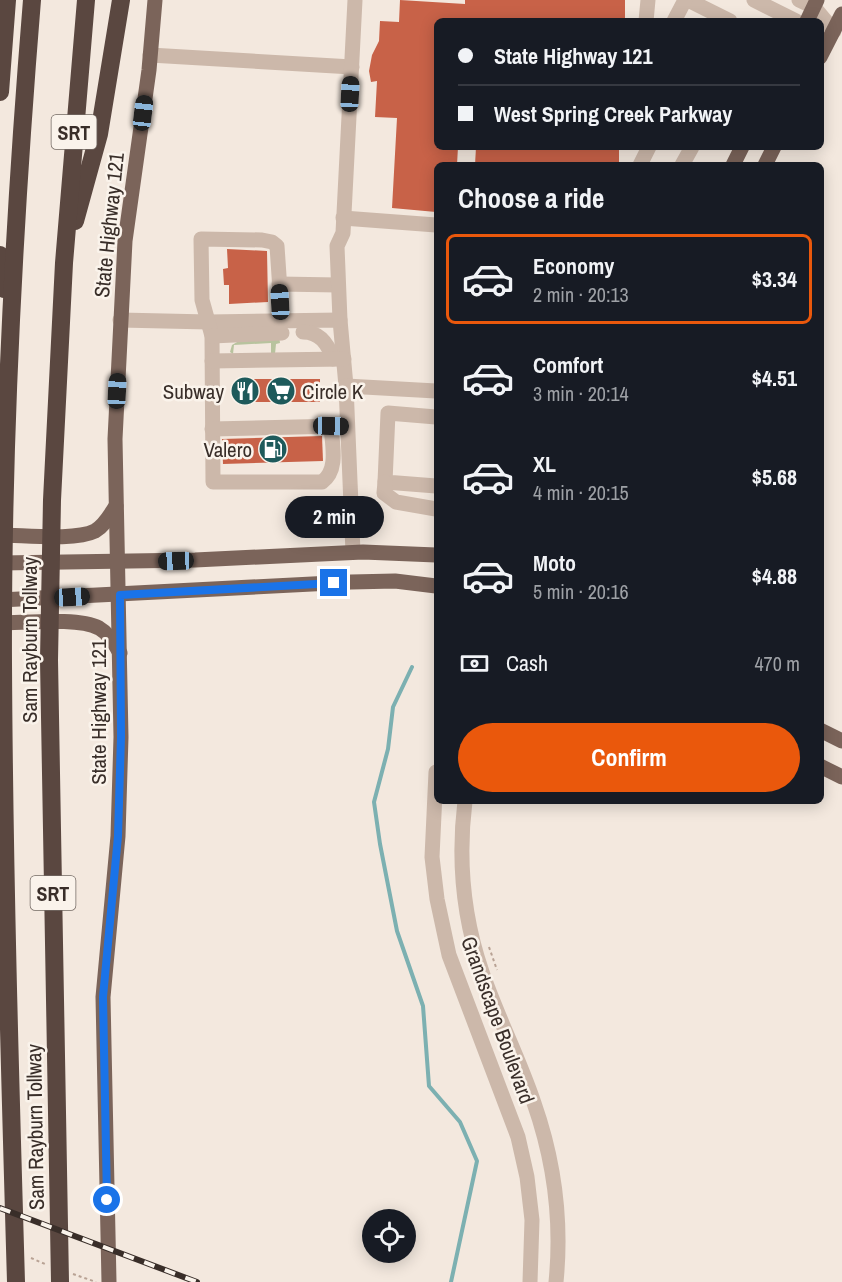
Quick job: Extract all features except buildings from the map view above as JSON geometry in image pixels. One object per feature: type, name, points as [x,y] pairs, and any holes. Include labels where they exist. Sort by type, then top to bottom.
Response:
[{"type":"highway","points":[[0,92],[7,0]]},
{"type":"highway","name":"Sam Rayburn Tollway","points":[[16,1282],[3,662],[9,342],[20,138],[32,0]]},
{"type":"highway","name":"Sam Rayburn Tollway","points":[[60,1282],[50,660],[52,500],[64,263],[86,0]]},
{"type":"highway","points":[[64,263],[99,134],[121,0]]},
{"type":"highway","points":[[0,255],[9,342]]},
{"type":"main road","name":"State Highway 121","points":[[109,1282],[103,997],[118,836],[121,737],[120,595],[115,439],[125,240],[150,55],[155,0]]},
{"type":"main road","points":[[824,48],[842,14]]},
{"type":"main road","points":[[0,535],[80,536],[96,530],[106,521],[116,506]]},
{"type":"main road","points":[[0,563],[118,562],[353,552],[434,555]]},
{"type":"main road","points":[[0,600],[351,582],[395,581],[434,586]]},
{"type":"main road","points":[[0,623],[86,623],[101,629],[120,653]]},
{"type":"main road","points":[[824,732],[842,741]]},
{"type":"main road","points":[[824,768],[842,777]]},
{"type":"street","points":[[353,552],[346,386],[338,359],[340,320],[337,246],[343,233],[355,0]]},
{"type":"street","points":[[646,18],[648,0]]},
{"type":"street","points":[[676,18],[687,0],[718,18]]},
{"type":"street","points":[[799,0],[813,9]]},
{"type":"street","points":[[757,1],[790,18]]},
{"type":"street","points":[[150,55],[352,67]]},
{"type":"street","points":[[344,218],[434,225]]},
{"type":"street","points":[[282,326],[277,246],[272,242],[201,239],[202,300],[210,329],[212,361],[213,482],[322,482],[329,477],[333,469],[331,426]]},
{"type":"street","points":[[279,285],[338,285]]},
{"type":"street","points":[[120,320],[210,329],[282,326],[340,320]]},
{"type":"street","points":[[303,332],[319,336],[338,359]]},
{"type":"street","points":[[212,361],[338,359]]},
{"type":"street","points":[[346,386],[434,391]]},
{"type":"street","points":[[388,388],[384,493],[396,502],[434,509]]},
{"type":"street","points":[[388,413],[434,417]]},
{"type":"street","points":[[212,429],[348,426]]},
{"type":"street","points":[[385,482],[434,486]]},
{"type":"street","name":"Grandscape Boulevard","points":[[434,804],[432,857],[437,899],[453,966],[518,1137],[527,1177],[532,1221],[530,1282]]},
{"type":"street","name":"Grandscape Boulevard","points":[[465,804],[461,834],[462,876],[468,918],[478,960],[534,1103],[546,1143],[555,1184],[558,1224],[556,1282]]},
{"type":"street","points":[[453,966],[478,960]]},
{"type":"green space","points":[[279,336],[280,343],[276,344],[275,354],[271,354],[271,343],[234,345],[233,354],[230,352],[232,345],[244,338]]},
{"type":"waterway","points":[[412,667],[393,707],[388,749],[374,802],[397,931],[423,1006],[429,1086],[460,1122],[477,1161],[451,1282]]},
{"type":"railway","points":[[0,1208],[197,1282]]},
{"type":"place","name":"Subway","points":[[245,391]]},
{"type":"place","name":"Circle K","points":[[281,391]]},
{"type":"place","name":"Valero","points":[[273,449]]},
{"type":"route","points":[[107,1200],[103,997],[118,836],[121,737],[120,595],[334,583]]}]
